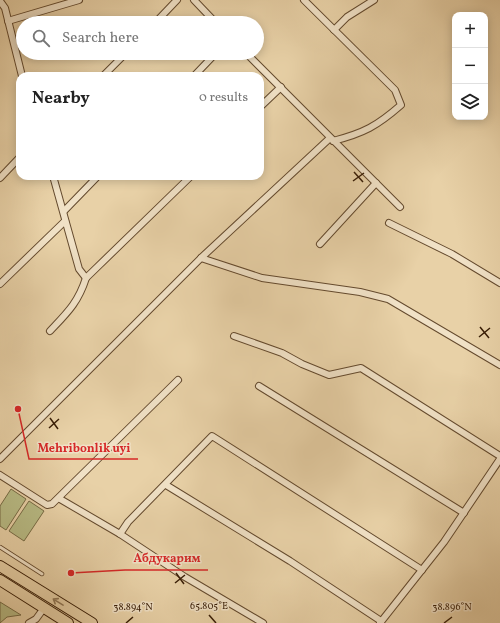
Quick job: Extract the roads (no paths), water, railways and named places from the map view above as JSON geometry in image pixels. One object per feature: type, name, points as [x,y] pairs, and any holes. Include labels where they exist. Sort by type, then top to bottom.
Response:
[{"type":"highway","points":[[0,566],[92,623]]},
{"type":"highway","points":[[0,580],[68,623]]},
{"type":"street","points":[[25,16],[79,0]]},
{"type":"street","points":[[162,16],[177,0]]},
{"type":"street","points":[[194,0],[209,16]]},
{"type":"street","points":[[0,459],[201,258],[331,139],[352,136],[378,125],[401,105],[395,90],[304,0]]},
{"type":"street","points":[[334,30],[347,17],[374,0]]},
{"type":"street","points":[[0,1],[5,8],[16,52]]},
{"type":"street","points":[[8,21],[16,19]]},
{"type":"street","points":[[18,60],[21,72]]},
{"type":"street","points":[[107,72],[119,60]]},
{"type":"street","points":[[198,72],[209,60]]},
{"type":"street","points":[[253,60],[400,207]]},
{"type":"street","points":[[264,103],[281,87]]},
{"type":"street","points":[[0,178],[16,161]]},
{"type":"street","points":[[54,180],[79,270],[86,278]]},
{"type":"street","points":[[64,211],[94,180]]},
{"type":"street","points":[[50,331],[71,309],[81,295],[86,278],[187,180]]},
{"type":"street","points":[[320,244],[376,183]]},
{"type":"street","points":[[0,284],[65,221]]},
{"type":"street","points":[[389,223],[452,254],[500,283]]},
{"type":"street","points":[[201,258],[262,278],[360,292],[388,299],[500,365]]},
{"type":"street","points":[[166,485],[290,561],[381,622],[464,513],[500,458],[361,368],[329,375],[302,364],[282,352],[234,336]]},
{"type":"street","points":[[0,475],[47,505],[52,504],[60,499],[178,380]]},
{"type":"street","points":[[259,386],[464,513]]},
{"type":"street","points":[[120,534],[128,522],[166,485],[212,436],[422,570]]},
{"type":"street","points":[[60,499],[120,534],[185,577],[263,623]]},
{"type":"street","points":[[29,623],[36,619],[44,608]]},
{"type":"lane","points":[[0,547],[42,574]]},
{"type":"place","name":"Mehribonlik uyi","points":[[18,409]]},
{"type":"place","name":"Абдукарим","points":[[71,573]]}]
